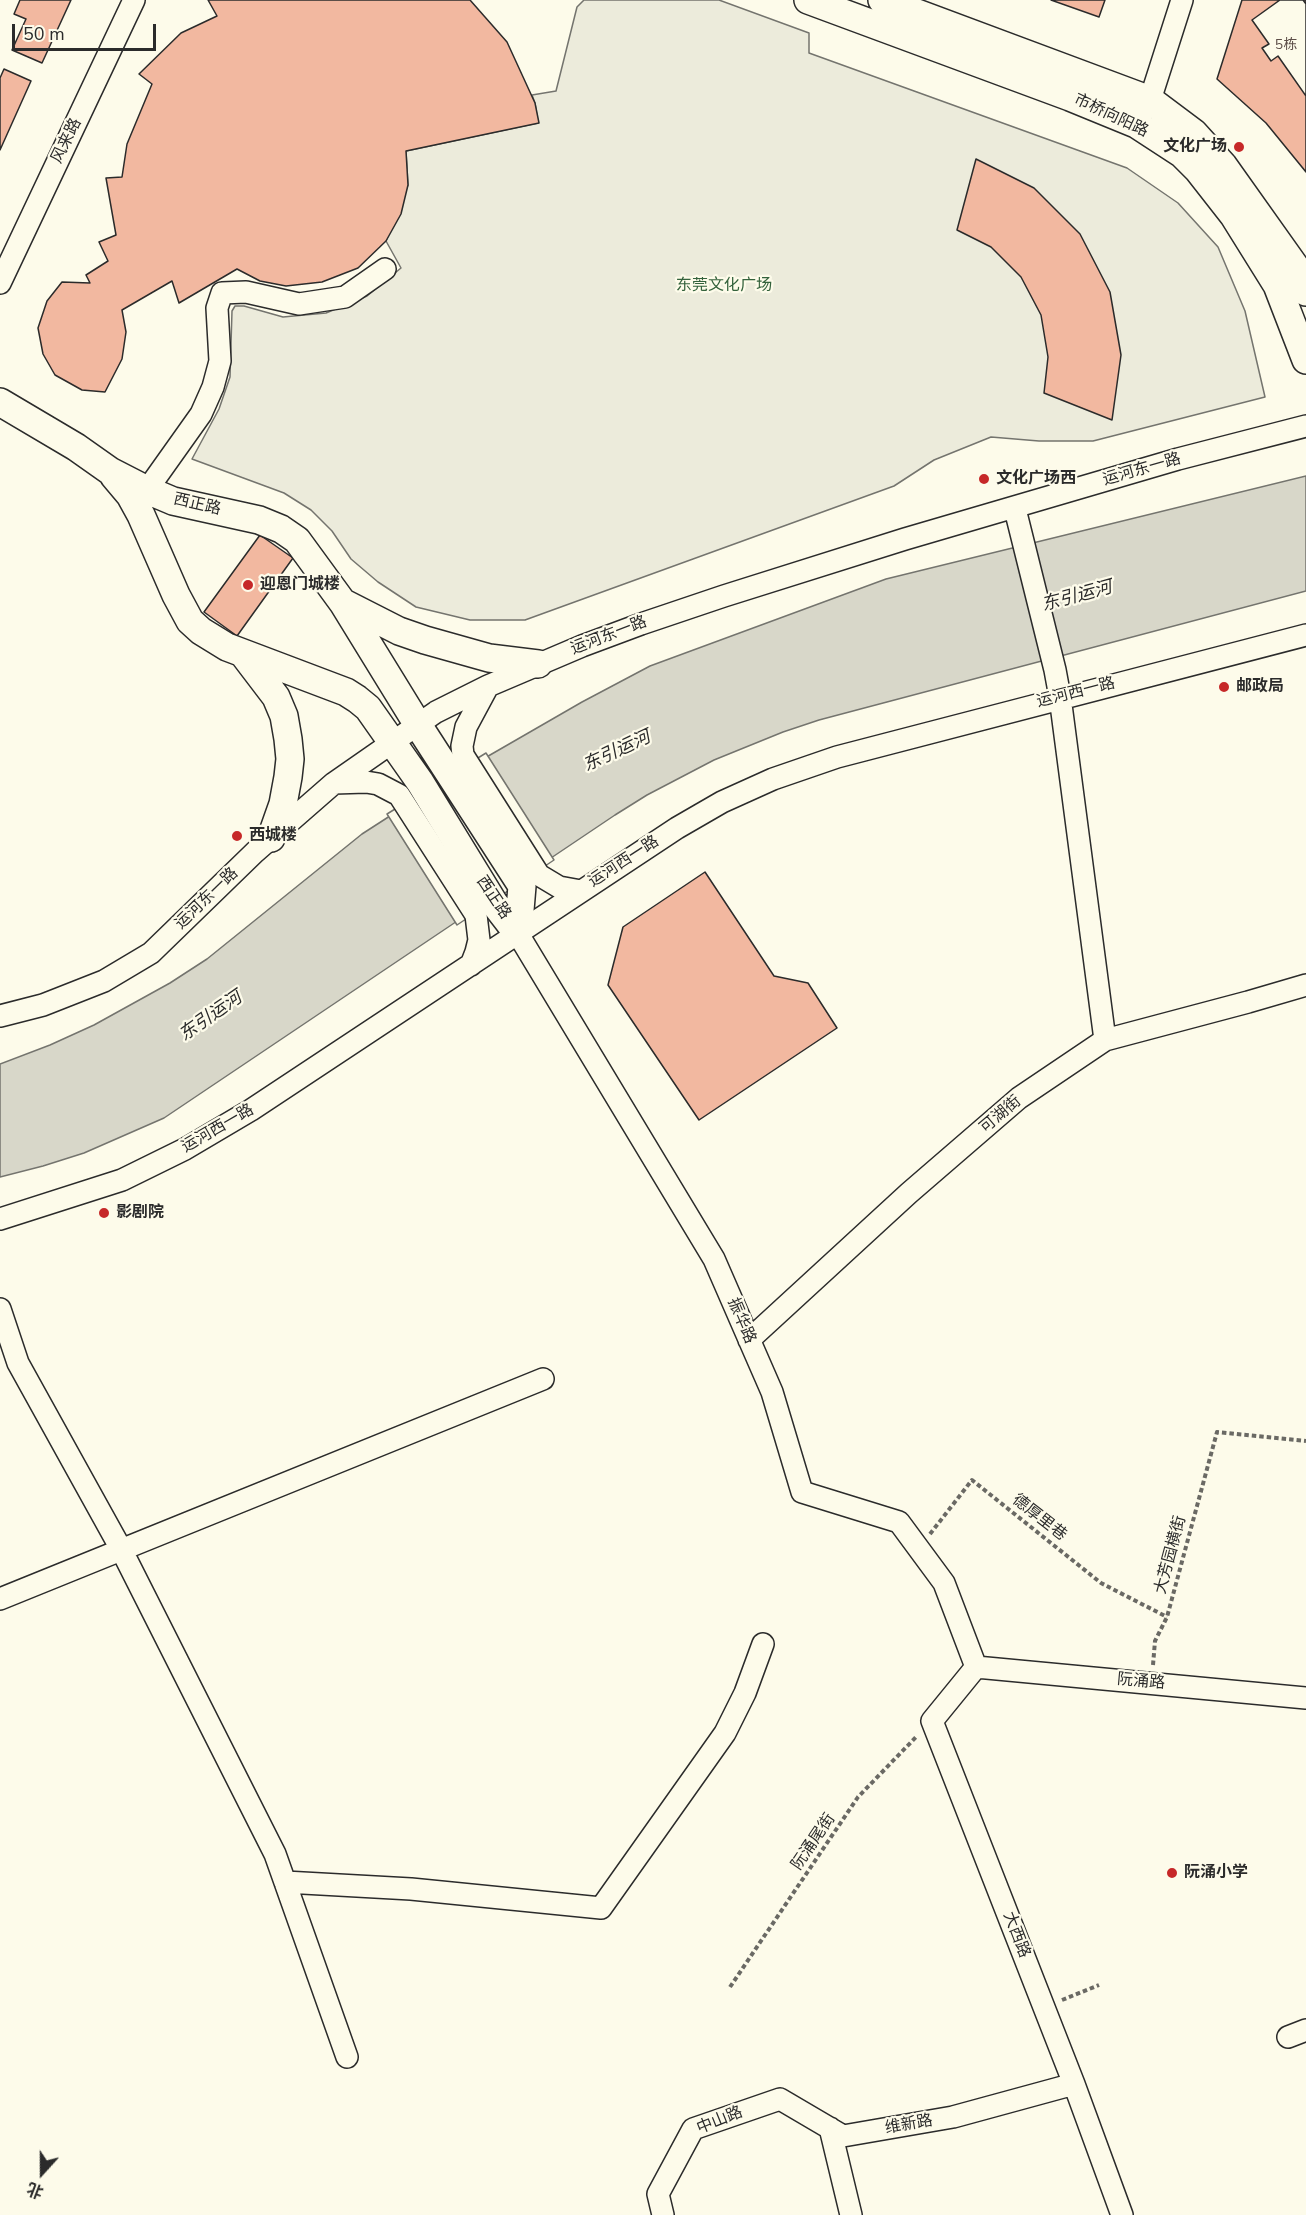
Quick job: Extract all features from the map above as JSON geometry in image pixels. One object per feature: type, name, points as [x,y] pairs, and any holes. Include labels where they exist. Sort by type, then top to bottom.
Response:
[{"type":"main road","name":"市桥向阳路","points":[[808,0],[1071,97],[1136,124],[1182,154],[1198,170],[1234,216],[1277,285],[1306,360]]},
{"type":"main road","name":"市桥向阳路","points":[[882,0],[1150,100],[1194,133],[1223,165],[1299,272],[1306,292]]},
{"type":"main road","name":"西正路","points":[[0,402],[76,447],[110,471],[147,490],[173,501],[260,520],[281,529],[297,540],[344,603],[418,724],[455,761],[530,880],[518,934],[485,909],[410,789],[392,742],[368,708],[346,692],[244,655],[213,639],[190,621],[141,515],[130,495],[110,471]]},
{"type":"main road","points":[[344,603],[371,618],[425,640],[489,658],[538,664]]},
{"type":"main road","points":[[244,655],[276,697],[284,716],[288,738],[290,759],[288,777],[283,804],[271,838]]},
{"type":"street","name":"风来路","points":[[0,283],[134,0]]},
{"type":"street","points":[[1136,124],[1150,100],[1182,0]]},
{"type":"street","points":[[147,490],[201,414],[213,387],[220,361],[217,308],[222,293],[246,292],[299,304],[345,297],[385,269]]},
{"type":"street","name":"运河东一路","points":[[0,1016],[43,1005],[104,981],[151,953],[271,838],[334,783],[418,724],[457,700],[538,664],[641,624],[724,596],[905,539],[1178,459],[1306,426]]},
{"type":"street","points":[[1015,508],[1060,697],[1105,1040]]},
{"type":"street","name":"运河西一路","points":[[0,1219],[122,1180],[185,1149],[251,1110],[686,822],[722,802],[773,779],[837,757],[1060,697],[1306,635]]},
{"type":"street","points":[[455,761],[462,746],[466,727],[488,686]]},
{"type":"street","points":[[334,783],[366,782],[410,789]]},
{"type":"street","points":[[530,880],[581,891]]},
{"type":"street","points":[[471,965],[485,909]]},
{"type":"street","name":"振华路","points":[[518,934],[714,1258],[772,1392],[802,1492],[899,1522],[944,1583],[976,1667]]},
{"type":"street","name":"可湖街","points":[[749,1340],[909,1193],[1011,1106],[1105,1040],[1306,985]]},
{"type":"street","points":[[0,1309],[18,1363],[121,1549],[275,1854],[347,2057]]},
{"type":"street","points":[[0,1599],[543,1378]]},
{"type":"street","points":[[285,1882],[411,1889],[601,1908],[724,1733],[745,1693],[764,1644]]},
{"type":"street","points":[[932,1721],[976,1667]]},
{"type":"street","name":"阮涌路","points":[[976,1667],[1306,1698]]},
{"type":"street","name":"大西路","points":[[932,1721],[1074,2084],[1122,2215]]},
{"type":"street","name":"维新路","points":[[830,2128],[843,2136],[953,2117],[1074,2084]]},
{"type":"street","name":"中山路","points":[[663,2215],[658,2194],[693,2129],[780,2099],[830,2128]]},
{"type":"street","points":[[830,2128],[851,2215]]},
{"type":"path","name":"大芳园横街","points":[[1151,1683],[1155,1641],[1167,1617],[1217,1432],[1306,1441]]},
{"type":"path","name":"德厚里巷","points":[[919,1549],[972,1480],[1101,1583],[1167,1617]]},
{"type":"path","name":"阮涌尾街","points":[[730,1987],[858,1797],[932,1721]]},
{"type":"path","points":[[1044,2007],[1099,1985]]},
{"type":"green space","name":"东莞文化广场","points":[[584,0],[719,0],[809,33],[809,53],[1127,168],[1178,203],[1218,247],[1245,311],[1265,397],[1093,441],[1039,441],[991,437],[934,460],[894,486],[525,620],[470,620],[416,607],[378,582],[351,559],[332,531],[311,510],[284,493],[192,459],[219,409],[230,377],[232,311],[235,306],[244,306],[283,317],[326,313],[367,296],[401,268],[386,241],[408,185],[406,151],[538,123],[532,95],[556,91],[577,7]]},
{"type":"water","name":"东引运河","points":[[1306,476],[1306,591],[819,720],[714,760],[647,795],[615,815],[164,1118],[84,1153],[0,1177],[0,1064],[94,1025],[170,983],[207,959],[362,834],[438,785],[582,702],[650,666],[886,579]]},
{"type":"pier","points":[[486,753],[554,860],[457,925],[387,814]]},
{"type":"building","points":[[20,0],[71,0],[42,63],[12,50],[26,19],[14,14]]},
{"type":"building","points":[[208,0],[470,0],[507,42],[535,103],[539,123],[406,151],[408,185],[401,214],[386,241],[358,268],[322,282],[286,286],[260,281],[237,269],[179,303],[172,281],[122,310],[126,332],[122,359],[105,392],[82,390],[55,375],[43,354],[38,328],[47,301],[62,282],[90,283],[86,275],[108,261],[99,242],[116,235],[106,178],[122,177],[127,144],[152,84],[139,74],[181,33],[217,16]]},
{"type":"building","points":[[1051,0],[1105,0],[1099,17]]},
{"type":"building","points":[[1242,0],[1306,0],[1306,172],[1266,123],[1217,79]]},
{"type":"building","points":[[1280,0],[1303,0],[1306,4],[1306,96],[1278,56],[1271,61],[1262,48],[1269,44],[1252,20]]},
{"type":"building","points":[[4,69],[31,81],[0,150],[0,78]]},
{"type":"building","points":[[976,159],[1034,188],[1080,234],[1110,292],[1121,355],[1112,420],[1044,393],[1048,357],[1041,315],[1021,277],[991,247],[957,230]]},
{"type":"building","name":"迎恩门城楼","points":[[260,535],[293,558],[237,636],[204,612]]},
{"type":"building","points":[[705,872],[774,976],[808,983],[837,1028],[699,1120],[608,985],[623,927]]},
{"type":"place","name":"文化广场","points":[[1239,147]]},
{"type":"place","name":"文化广场西","points":[[984,479]]},
{"type":"place","name":"迎恩门城楼","points":[[248,585]]},
{"type":"place","name":"邮政局","points":[[1224,687]]},
{"type":"place","name":"西城楼","points":[[237,836]]},
{"type":"place","name":"影剧院","points":[[104,1213]]},
{"type":"place","name":"阮涌小学","points":[[1172,1873]]}]
